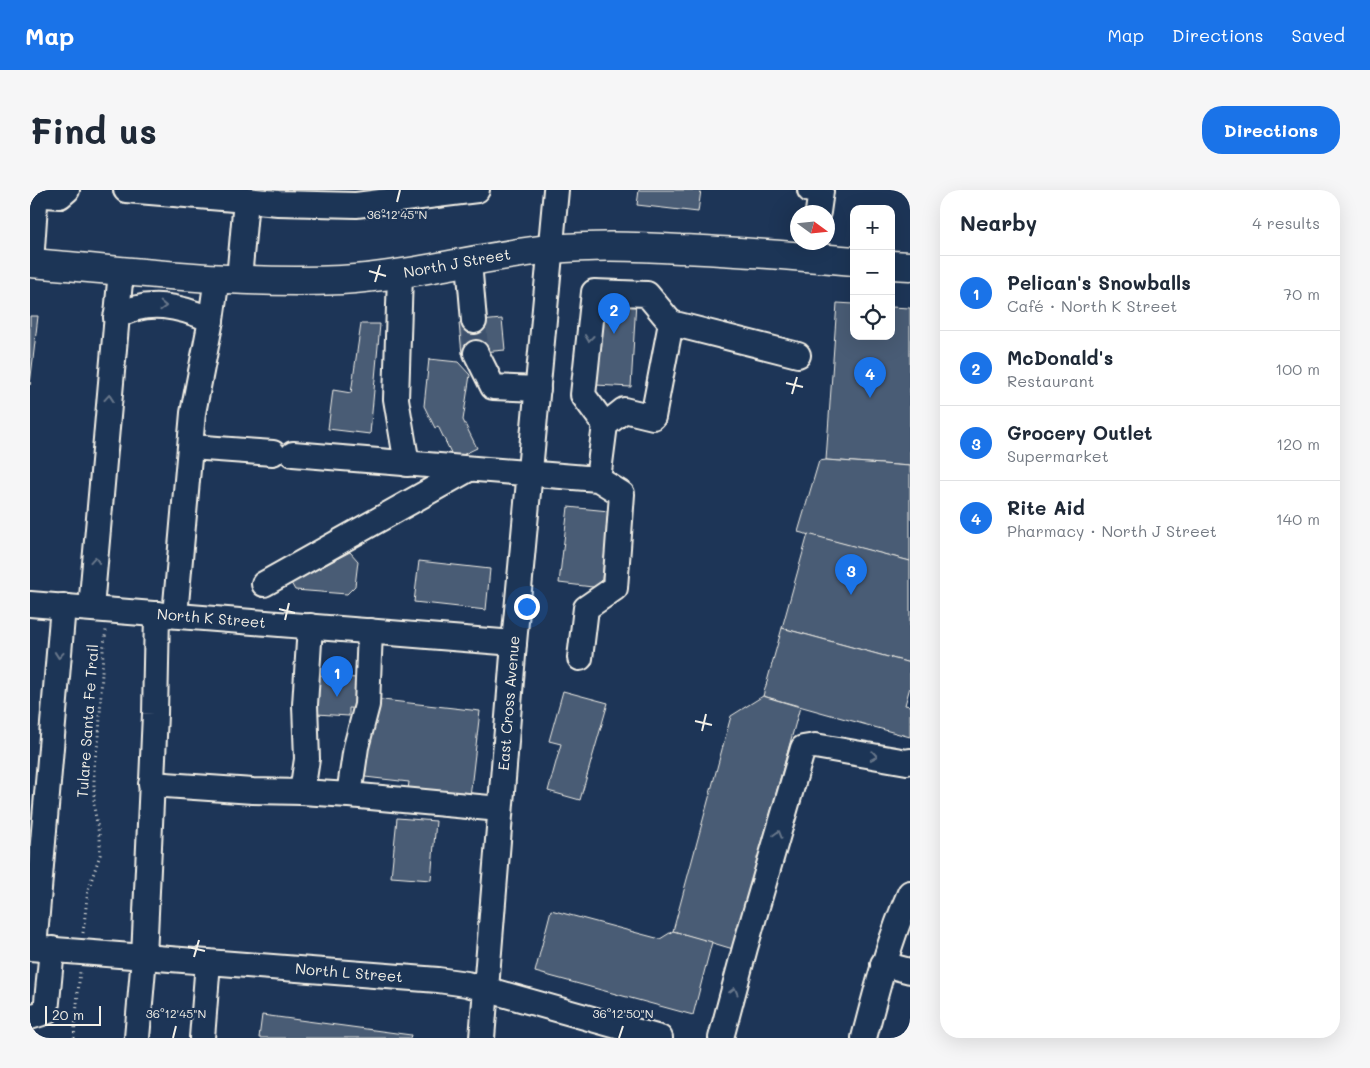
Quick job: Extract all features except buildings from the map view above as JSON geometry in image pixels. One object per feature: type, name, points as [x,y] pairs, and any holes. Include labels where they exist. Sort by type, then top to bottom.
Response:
[{"type":"main road","name":"North J Street","points":[[30,262],[270,281],[340,280],[400,275],[551,249],[644,247],[737,251],[813,250],[850,260]]},
{"type":"main road","points":[[895,265],[910,266]]},
{"type":"street","points":[[30,262],[34,193],[60,196],[67,190]]},
{"type":"street","points":[[126,190],[246,200],[477,190]]},
{"type":"street","name":"East Cross Avenue","points":[[482,1038],[514,643],[556,190]]},
{"type":"street","points":[[810,190],[821,191],[819,205]]},
{"type":"street","points":[[138,1038],[144,957],[155,714],[166,615],[190,447],[193,413],[211,320],[228,278],[246,200]]},
{"type":"street","points":[[469,262],[474,321]]},
{"type":"street","points":[[100,609],[116,317],[121,270]]},
{"type":"street","points":[[400,275],[396,399],[407,464]]},
{"type":"street","points":[[598,479],[604,425],[583,395],[594,292],[647,294],[671,323],[798,355]]},
{"type":"street","points":[[116,317],[127,310],[142,306],[173,306],[190,310],[211,320]]},
{"type":"street","points":[[604,425],[624,410],[653,417],[671,323]]},
{"type":"street","points":[[476,353],[494,387],[538,389]]},
{"type":"street","points":[[190,447],[598,479],[622,494],[615,588],[586,608],[580,658]]},
{"type":"street","points":[[264,584],[469,469]]},
{"type":"street","name":"North K Street","points":[[30,604],[514,643]]},
{"type":"street","points":[[30,1017],[46,1012],[39,948],[62,606]]},
{"type":"street","points":[[302,792],[307,759],[305,705],[310,626]]},
{"type":"street","points":[[349,795],[356,747],[367,705],[370,631]]},
{"type":"street","points":[[721,1038],[803,748],[815,746],[910,761]]},
{"type":"street","points":[[151,784],[349,795],[500,809]]},
{"type":"street","points":[[864,1038],[884,964],[898,920],[910,893]]},
{"type":"street","name":"North L Street","points":[[39,948],[438,980],[467,984],[660,1038]]},
{"type":"street","points":[[202,1038],[208,962]]},
{"type":"street","points":[[884,964],[910,971]]},
{"type":"path","name":"Tulare Santa Fe Trail","points":[[74,1038],[84,909],[88,890],[100,855],[100,840],[94,807],[94,764],[99,738],[103,650],[100,609]]},
{"type":"tunnel","points":[[474,321],[476,353]]},
{"type":"place","name":"McDonald's","points":[[614,334]]},
{"type":"place","name":"Rite Aid","points":[[870,398]]},
{"type":"place","name":"Grocery Outlet","points":[[851,595]]},
{"type":"place","name":"Pelican's Snowballs","points":[[337,697]]}]
